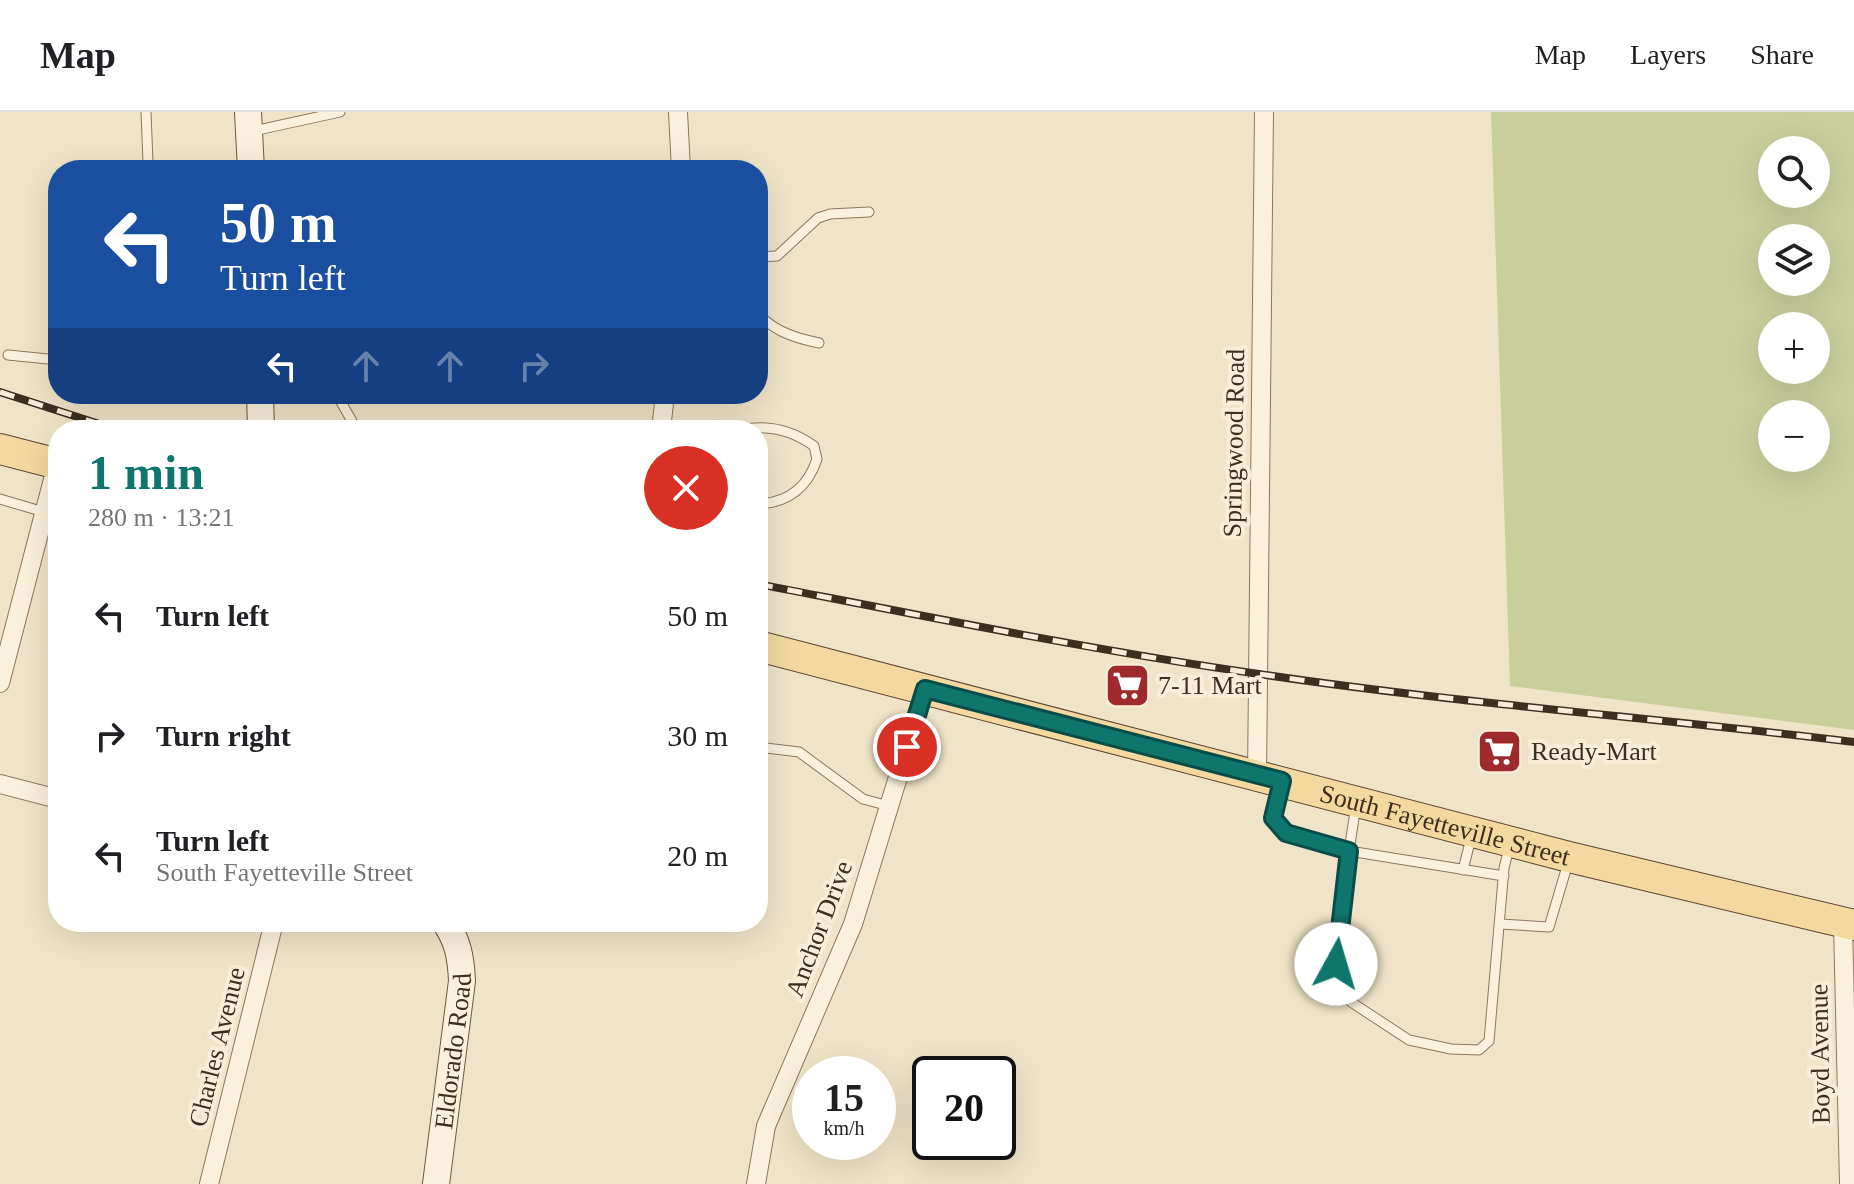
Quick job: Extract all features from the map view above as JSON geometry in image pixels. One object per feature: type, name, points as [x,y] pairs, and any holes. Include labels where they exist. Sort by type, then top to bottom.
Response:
[{"type":"main road","points":[[0,449],[48,461]]},
{"type":"main road","name":"South Fayetteville Street","points":[[768,649],[1569,857],[1848,924]]},
{"type":"street","points":[[678,112],[680,160]]},
{"type":"street","name":"Springwood Road","points":[[1264,112],[1270,778]]},
{"type":"street","points":[[249,122],[251,160]]},
{"type":"street","points":[[0,683],[48,498]]},
{"type":"street","name":"Anchor Drive","points":[[756,1184],[766,1126],[853,924],[925,689]]},
{"type":"street","points":[[0,784],[48,796]]},
{"type":"street","name":"Boyd Avenue","points":[[1848,924],[1849,1184]]},
{"type":"street","name":"Charles Avenue","points":[[209,1184],[272,932]]},
{"type":"street","name":"Eldorado Road","points":[[436,1184],[462,1003],[461,958],[452,932]]},
{"type":"lane","points":[[146,112],[148,160]]},
{"type":"lane","points":[[249,122],[340,112]]},
{"type":"lane","points":[[768,256],[777,256],[818,218],[830,214],[869,212]]},
{"type":"lane","points":[[768,324],[793,338],[819,343]]},
{"type":"lane","points":[[8,355],[48,359]]},
{"type":"lane","points":[[768,427],[781,429],[814,446],[817,459],[801,488],[788,498],[768,504]]},
{"type":"lane","points":[[0,499],[44,512]]},
{"type":"lane","points":[[768,748],[799,752],[863,799],[889,806]]},
{"type":"lane","points":[[1270,778],[1273,818],[1286,833],[1349,851],[1504,876]]},
{"type":"lane","points":[[1357,802],[1336,964],[1351,1002],[1409,1040],[1451,1049],[1479,1050],[1489,1041],[1504,876],[1511,841]]},
{"type":"lane","points":[[1463,870],[1472,831]]},
{"type":"lane","points":[[1500,924],[1549,927],[1569,857]]},
{"type":"green space","points":[[1491,112],[1854,112],[1854,730],[1510,686]]},
{"type":"railway","points":[[0,392],[87,420]]},
{"type":"railway","points":[[768,586],[1196,665],[1407,693],[1854,742]]},
{"type":"place","name":"7-11 Mart","points":[[1127,685]]},
{"type":"place","name":"Ready-Mart","points":[[1500,751]]},
{"type":"route","points":[[907,747],[925,689],[1282,781],[1273,818],[1286,833],[1349,851],[1336,964]]}]
